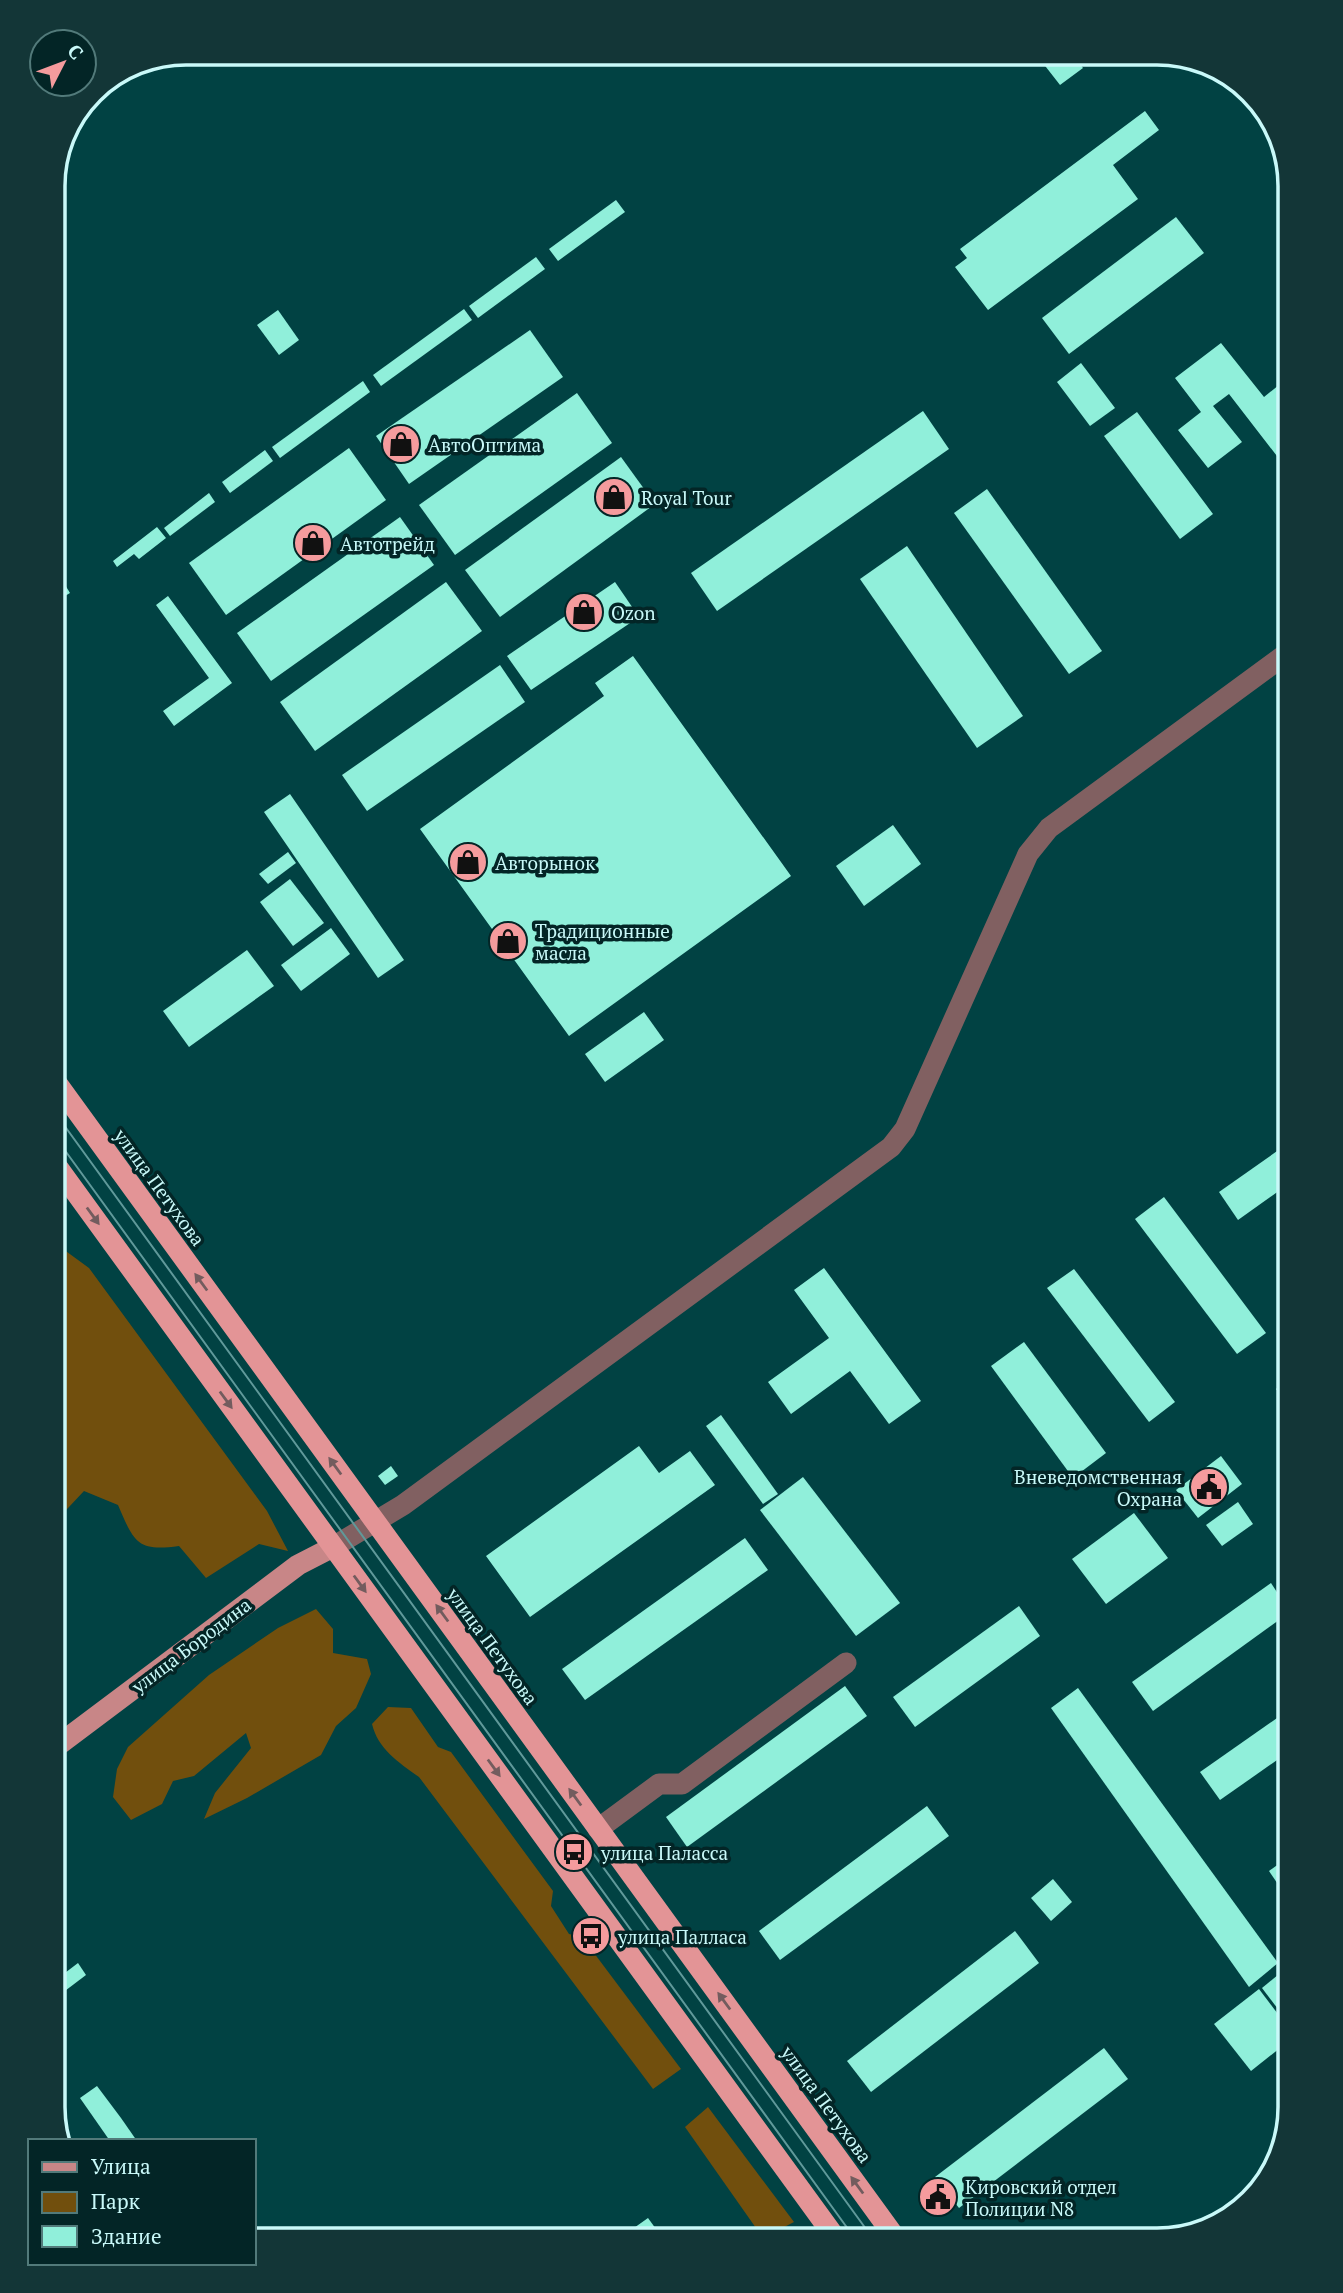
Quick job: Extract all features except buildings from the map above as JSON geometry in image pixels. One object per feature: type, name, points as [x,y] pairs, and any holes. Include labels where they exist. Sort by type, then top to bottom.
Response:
[{"type":"highway","name":"улица Петухова","points":[[65,1095],[888,2228]]},
{"type":"highway","points":[[65,1178],[828,2228]]},
{"type":"main road","name":"улица Бородина","points":[[65,1739],[298,1565],[333,1547]]},
{"type":"street","points":[[333,1547],[403,1505],[891,1147],[905,1129],[1028,854],[1049,828],[1278,661]]},
{"type":"street","points":[[598,1829],[659,1784],[682,1784],[846,1663]]},
{"type":"green space","points":[[65,1250],[89,1268],[267,1511],[288,1551],[259,1544],[206,1578],[179,1546],[154,1547],[139,1542],[128,1528],[118,1505],[84,1491],[65,1511]]},
{"type":"green space","points":[[316,1609],[333,1629],[333,1653],[367,1659],[371,1674],[356,1708],[336,1726],[321,1755],[247,1798],[204,1819],[215,1793],[251,1748],[246,1733],[194,1776],[173,1781],[162,1804],[131,1820],[113,1797],[117,1769],[128,1747],[209,1675],[278,1628]]},
{"type":"green space","points":[[388,1707],[411,1708],[438,1747],[451,1752],[553,1891],[551,1906],[569,1934],[582,1937],[681,2069],[653,2089],[419,1777],[390,1754],[379,1741],[372,1724]]},
{"type":"green space","points":[[708,2107],[794,2222],[782,2228],[756,2228],[685,2127]]},
{"type":"tram line","points":[[65,1127],[865,2228]]},
{"type":"tram line","points":[[65,1151],[847,2228]]},
{"type":"place","name":"АвтоОптима","points":[[401,444]]},
{"type":"place","name":"Royal Tour","points":[[614,497]]},
{"type":"place","name":"Автотрейд","points":[[313,543]]},
{"type":"place","name":"Ozon","points":[[584,612]]},
{"type":"place","name":"Авторынок","points":[[468,862]]},
{"type":"place","name":"Традиционные масла","points":[[508,941]]},
{"type":"place","name":"Вневедомственная Охрана","points":[[1209,1487]]},
{"type":"place","name":"улица Паласса","points":[[574,1852]]},
{"type":"place","name":"улица Палласа","points":[[591,1936]]},
{"type":"place","name":"Кировский отдел Полиции N8","points":[[938,2197]]}]
